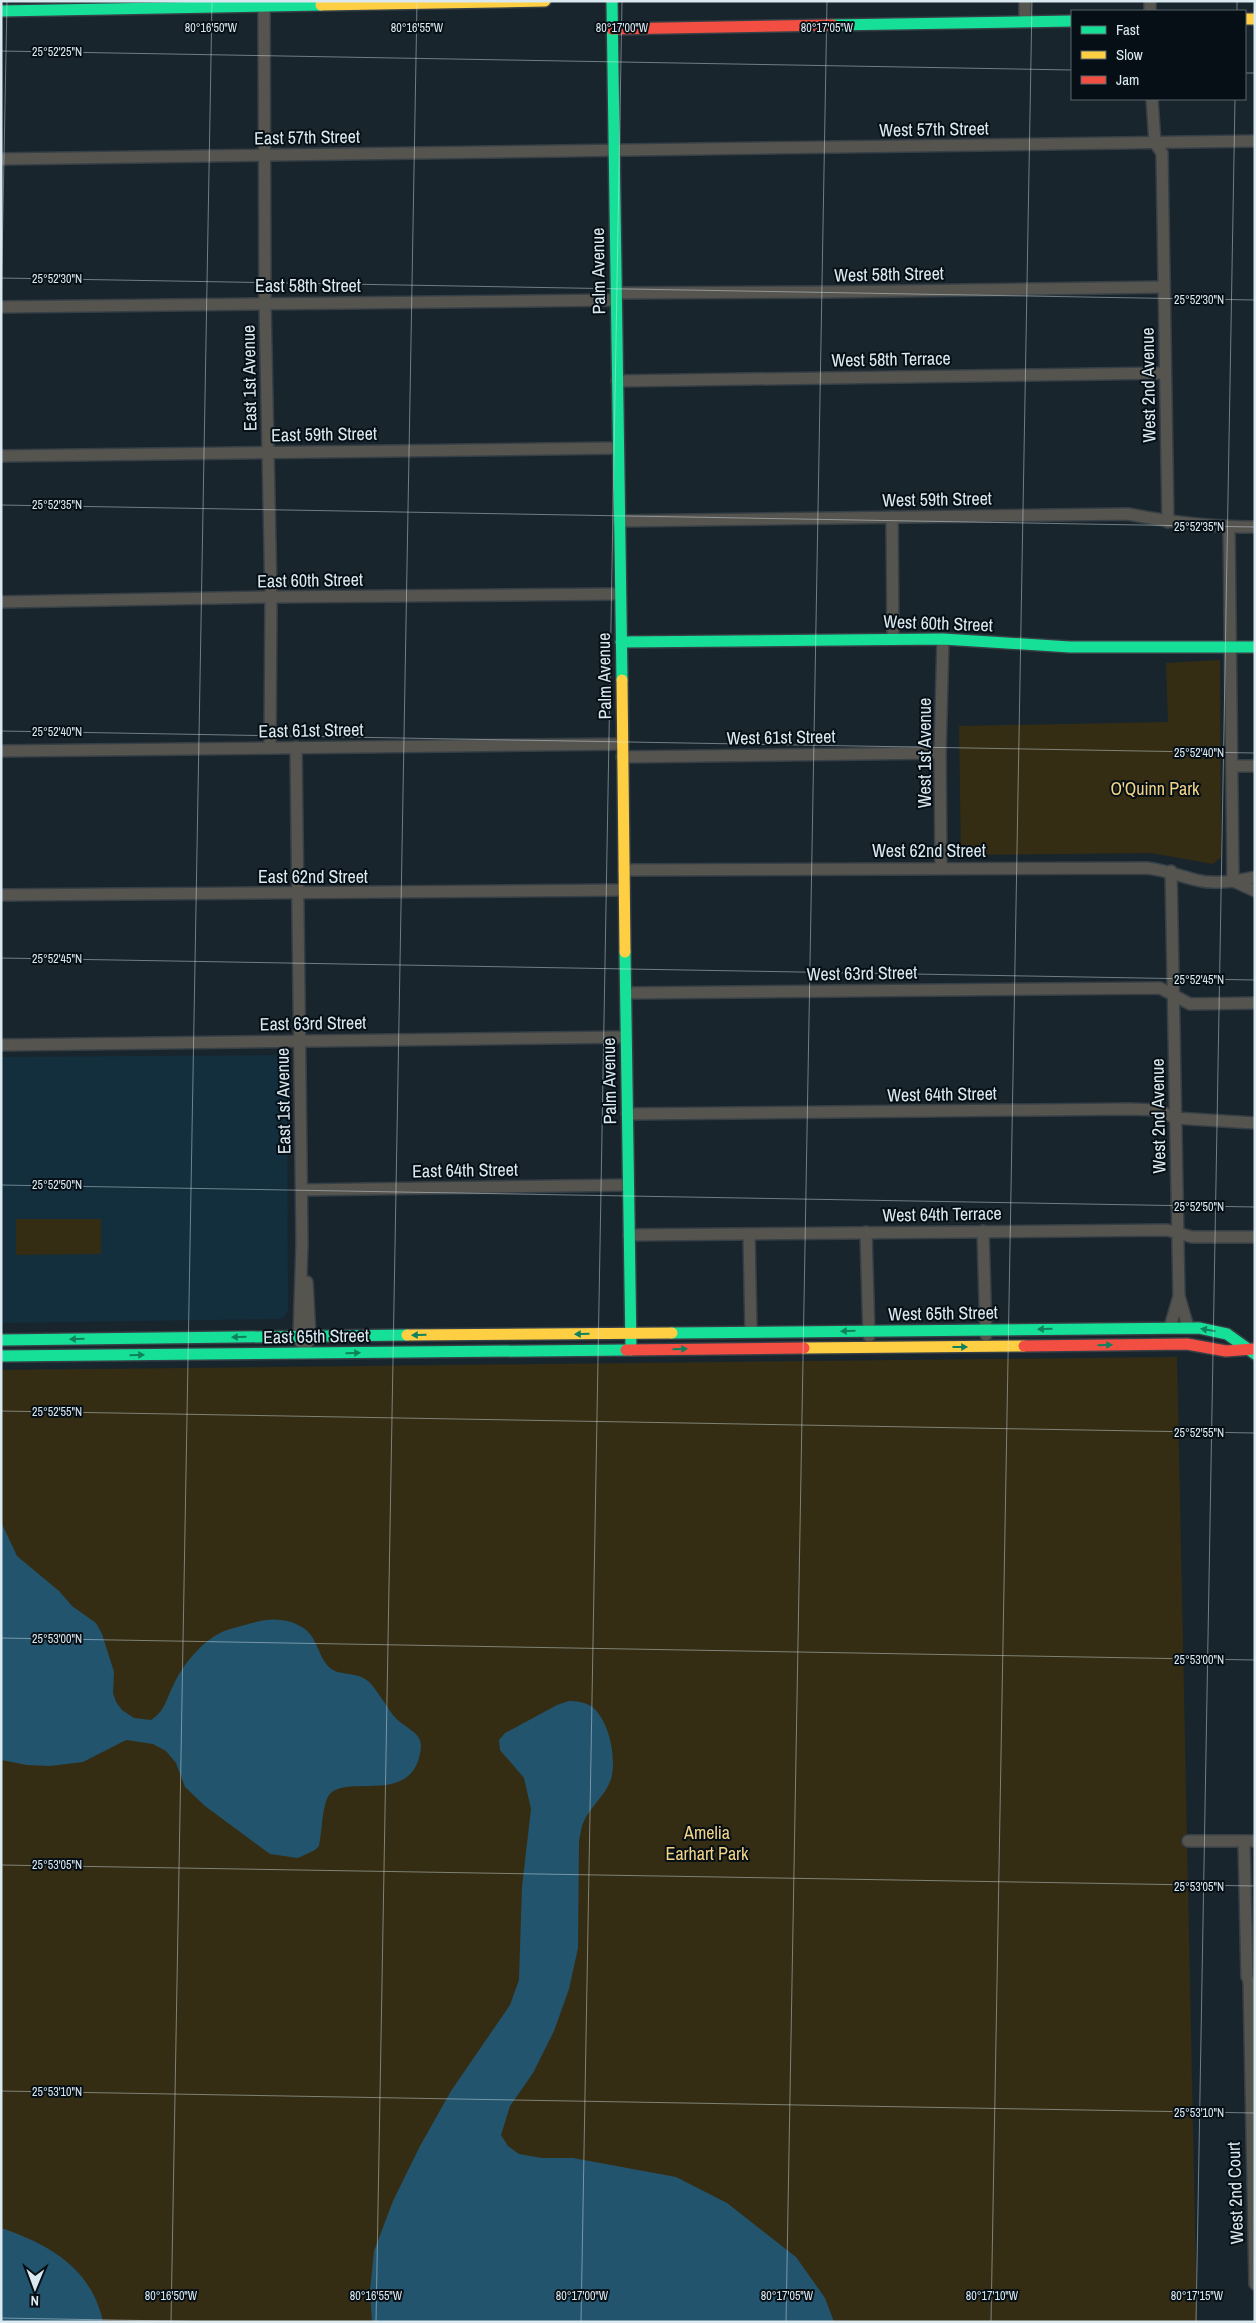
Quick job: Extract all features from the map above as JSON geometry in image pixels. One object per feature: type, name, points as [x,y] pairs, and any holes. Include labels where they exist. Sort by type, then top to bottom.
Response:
[{"type":"main road","points":[[1,11],[545,1]]},
{"type":"main road","name":"Palm Avenue","points":[[612,1],[631,1350]]},
{"type":"main road","points":[[612,29],[1071,21]]},
{"type":"main road","name":"West 60th Street","points":[[621,642],[943,638],[1070,647],[1255,647]]},
{"type":"main road","name":"West 65th Street","points":[[630,1333],[1188,1327],[1227,1334],[1253,1351]]},
{"type":"main road","name":"East 65th Street","points":[[1,1340],[630,1333]]},
{"type":"main road","name":"West 65th Street","points":[[631,1350],[1187,1344],[1226,1351],[1253,1351]]},
{"type":"main road","name":"East 65th Street","points":[[1,1356],[631,1350]]},
{"type":"street","points":[[1025,1],[1025,21]]},
{"type":"street","name":"East 1st Avenue","points":[[264,7],[265,303],[271,597],[270,748]]},
{"type":"street","name":"West 2nd Avenue","points":[[1152,100],[1155,143],[1162,153],[1168,522]]},
{"type":"street","name":"West 57th Street","points":[[614,150],[1255,141]]},
{"type":"street","name":"East 57th Street","points":[[1,158],[614,150]]},
{"type":"street","name":"West 58th Street","points":[[616,296],[1163,287]]},
{"type":"street","name":"East 58th Street","points":[[1,307],[616,296]]},
{"type":"street","name":"West 58th Terrace","points":[[617,381],[1165,373]]},
{"type":"street","name":"East 59th Street","points":[[1,456],[618,448]]},
{"type":"street","name":"West 59th Street","points":[[619,521],[1128,514],[1168,522],[1255,527]]},
{"type":"street","points":[[892,517],[893,638]]},
{"type":"street","points":[[1229,527],[1233,881]]},
{"type":"street","name":"East 60th Street","points":[[1,602],[271,597],[620,594]]},
{"type":"street","name":"West 1st Avenue","points":[[941,867],[940,752],[943,638]]},
{"type":"street","name":"East 61st Street","points":[[1,752],[622,744]]},
{"type":"street","name":"East 1st Avenue","points":[[296,747],[304,1353]]},
{"type":"street","name":"West 61st Street","points":[[622,757],[940,752]]},
{"type":"street","points":[[1232,766],[1255,766]]},
{"type":"street","name":"West 62nd Street","points":[[624,870],[941,867],[1147,868],[1172,871],[1198,880],[1233,881],[1255,877]]},
{"type":"street","name":"West 2nd Avenue","points":[[1170,1327],[1179,1296],[1179,1234],[1174,1118],[1172,871]]},
{"type":"street","name":"West 62nd Street","points":[[1233,881],[1255,891]]},
{"type":"street","name":"East 62nd Street","points":[[1,895],[624,890]]},
{"type":"street","name":"West 63rd Street","points":[[626,993],[1160,988],[1173,995]]},
{"type":"street","points":[[1173,995],[1190,1004],[1255,1003]]},
{"type":"street","name":"East 63rd Street","points":[[1,1045],[626,1037]]},
{"type":"street","name":"West 64th Street","points":[[627,1114],[1129,1109],[1158,1110],[1174,1118],[1255,1123]]},
{"type":"street","name":"East 64th Street","points":[[302,1190],[628,1185]]},
{"type":"street","name":"West 64th Terrace","points":[[629,1235],[1167,1230],[1192,1237],[1255,1237]]},
{"type":"street","points":[[983,1231],[986,1347]]},
{"type":"street","points":[[866,1232],[869,1348]]},
{"type":"street","points":[[750,1234],[751,1332]]},
{"type":"street","name":"West 2nd Avenue","points":[[1179,1296],[1188,1327]]},
{"type":"street","points":[[1188,1841],[1250,1841]]},
{"type":"street","name":"West 2nd Court","points":[[1250,1841],[1248,1979],[1255,2284]]},
{"type":"shaded area","points":[[277,1055],[283,1057],[287,1064],[288,1311],[285,1316],[280,1319],[1,1323],[1,1057]]},
{"type":"shaded area","points":[[1,1522],[17,1556],[59,1591],[72,1606],[96,1623],[102,1634],[114,1672],[113,1693],[116,1702],[122,1710],[134,1718],[151,1720],[156,1717],[182,1669],[210,1639],[230,1629],[262,1620],[289,1621],[301,1626],[310,1634],[324,1661],[331,1669],[365,1679],[395,1717],[415,1733],[421,1746],[418,1761],[411,1774],[400,1781],[387,1785],[337,1789],[329,1795],[327,1800],[319,1846],[298,1858],[270,1854],[205,1806],[185,1787],[176,1763],[166,1751],[153,1744],[126,1740],[83,1762],[50,1766],[27,1765],[1,1760]]},
{"type":"shaded area","points":[[569,1701],[591,1706],[603,1720],[612,1750],[613,1770],[605,1791],[588,1814],[582,1826],[579,1841],[578,1948],[569,1989],[554,2031],[533,2073],[510,2106],[501,2135],[508,2146],[519,2154],[542,2158],[573,2158],[676,2177],[727,2203],[796,2257],[825,2298],[834,2322],[372,2322],[370,2291],[374,2251],[393,2201],[420,2146],[451,2091],[510,2005],[519,1980],[522,1887],[531,1809],[524,1778],[500,1750],[499,1740],[505,1733],[557,1705]]},
{"type":"shaded area","points":[[1,2228],[36,2242],[66,2261],[79,2273],[89,2287],[103,2322],[1,2322]]},
{"type":"green space","name":"O'Quinn Park","points":[[1220,660],[1221,857],[1213,864],[1151,853],[961,855],[959,726],[1168,722],[1166,663]]},
{"type":"green space","points":[[16,1219],[101,1219],[101,1254],[16,1255]]},
{"type":"green space","name":"Amelia Earhart Park","points":[[1177,1357],[1197,2322],[1,2322],[1,1370]]},
{"type":"traffic: fast","points":[[612,1],[622,680]]},
{"type":"traffic: fast","points":[[1,11],[321,5]]},
{"type":"traffic: fast","points":[[833,25],[1071,21]]},
{"type":"traffic: fast","points":[[621,642],[943,639],[1070,647],[1255,647]]},
{"type":"traffic: fast","points":[[625,952],[631,1350]]},
{"type":"traffic: fast","points":[[672,1333],[1199,1328],[1227,1334],[1255,1354]]},
{"type":"traffic: fast","points":[[1,1340],[407,1335]]},
{"type":"traffic: fast","points":[[1,1356],[626,1350]]},
{"type":"traffic: slow","points":[[321,5],[545,1]]},
{"type":"traffic: slow","points":[[1246,19],[1255,19]]},
{"type":"traffic: slow","points":[[622,680],[625,952]]},
{"type":"traffic: slow","points":[[407,1335],[672,1333]]},
{"type":"traffic: slow","points":[[804,1348],[1024,1346]]},
{"type":"traffic: jam","points":[[612,29],[833,25]]},
{"type":"traffic: jam","points":[[1024,1346],[1187,1344],[1226,1351],[1253,1349]]},
{"type":"traffic: jam","points":[[626,1350],[804,1348]]}]
